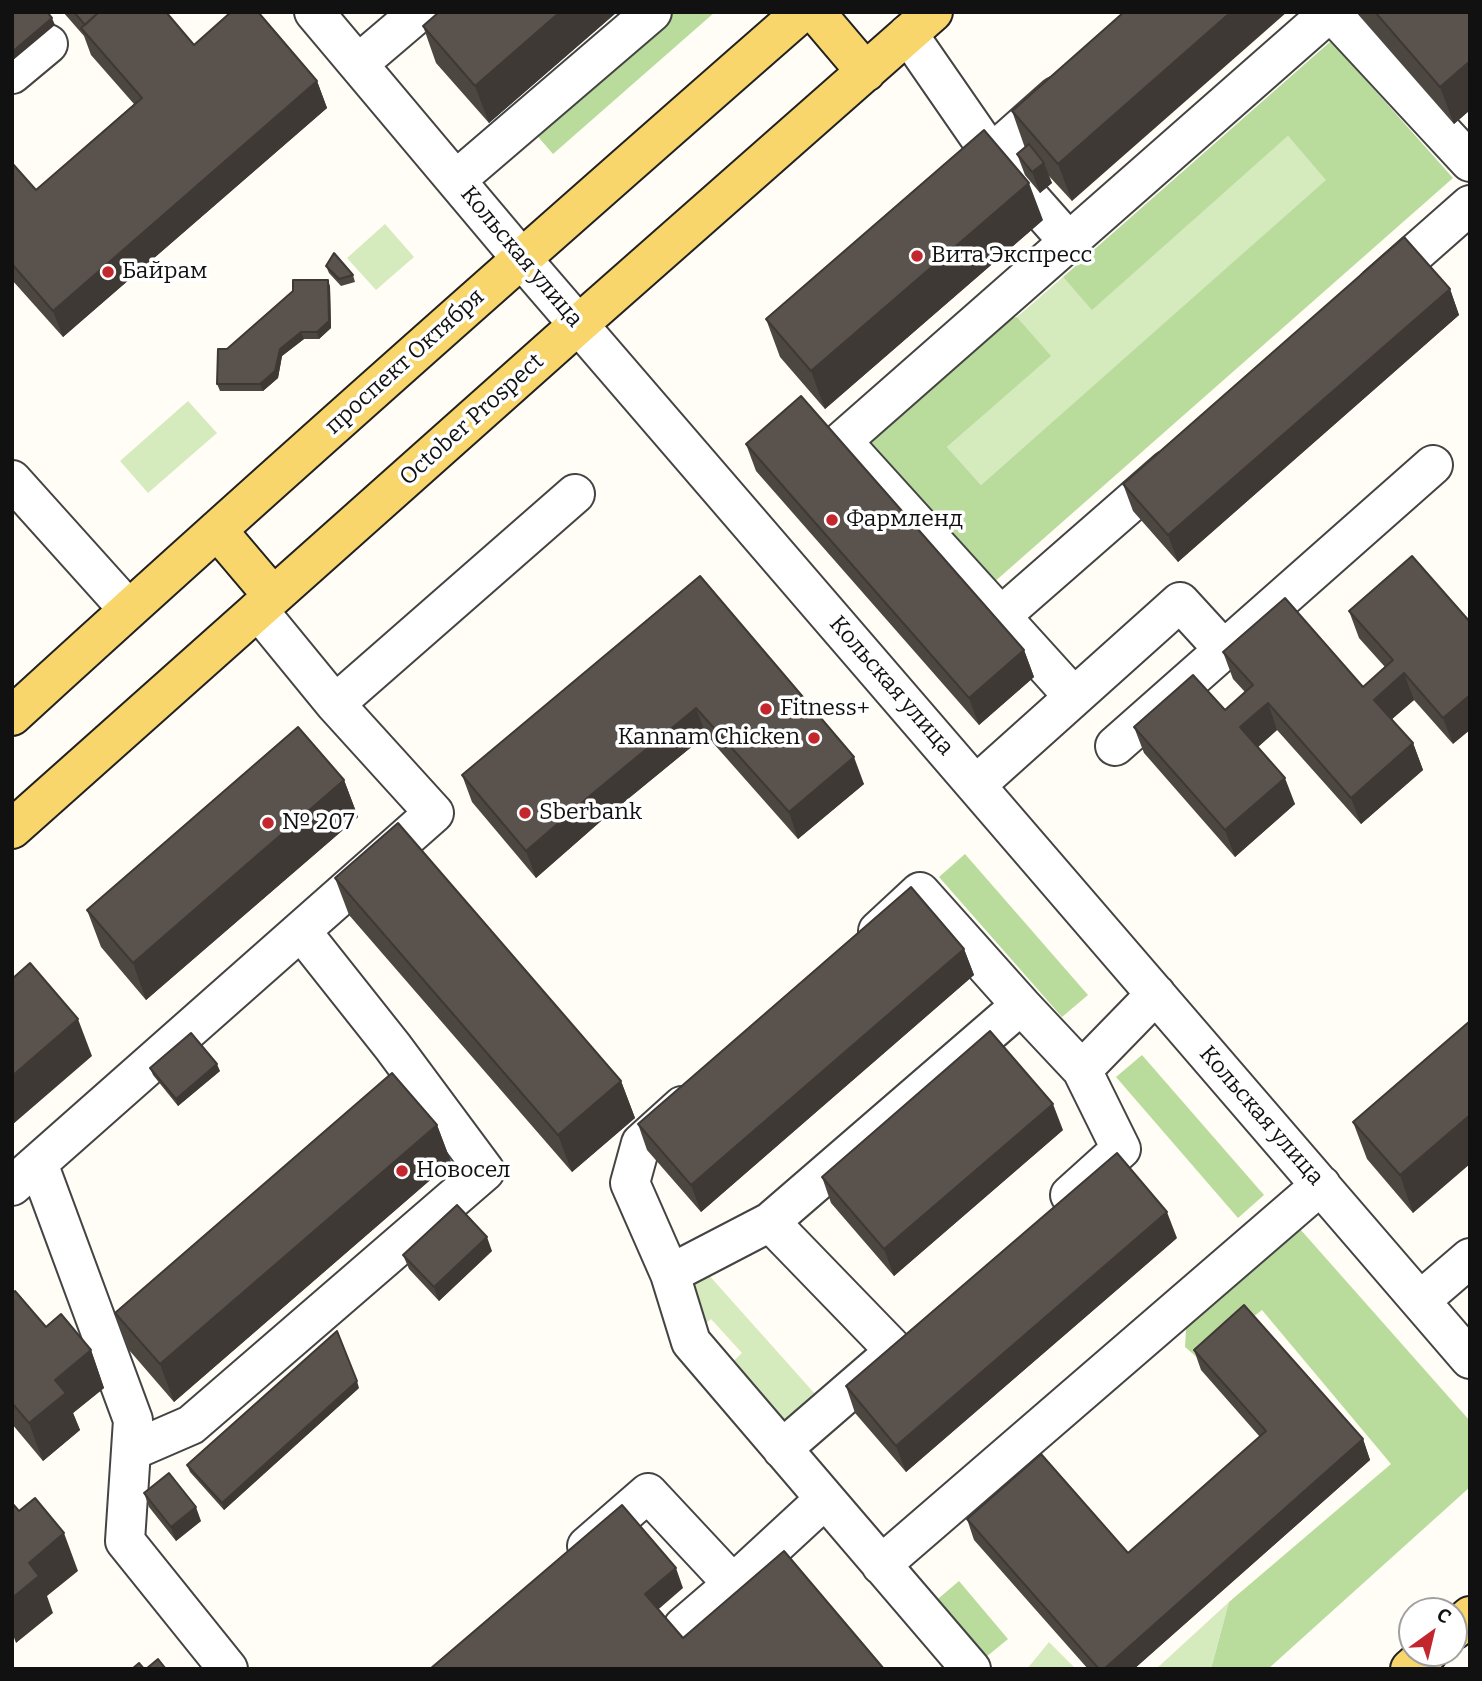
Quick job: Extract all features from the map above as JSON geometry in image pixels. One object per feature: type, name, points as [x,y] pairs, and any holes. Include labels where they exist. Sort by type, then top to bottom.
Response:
[{"type":"main road","name":"проспект Октября","points":[[12,716],[521,258],[802,12]]},
{"type":"main road","points":[[815,12],[866,72]]},
{"type":"main road","name":"October Prospect","points":[[12,829],[920,23]]},
{"type":"main road","points":[[217,530],[266,603]]},
{"type":"street","name":"Кольская улица","points":[[314,12],[521,258],[1470,1359]]},
{"type":"street","points":[[358,64],[419,12]]},
{"type":"street","points":[[456,180],[652,12]]},
{"type":"street","points":[[1074,697],[842,441],[1331,12],[1470,162]]},
{"type":"street","points":[[920,23],[991,154],[1069,242]]},
{"type":"street","points":[[12,74],[48,44]]},
{"type":"street","points":[[939,200],[1081,74]]},
{"type":"street","points":[[1355,306],[1470,205]]},
{"type":"street","points":[[1001,616],[1188,452]]},
{"type":"street","points":[[1115,746],[1433,465]]},
{"type":"street","points":[[12,480],[128,610]]},
{"type":"street","points":[[335,704],[575,495]]},
{"type":"street","points":[[976,785],[1180,602],[1224,650]]},
{"type":"street","points":[[228,1669],[125,1541],[133,1420],[25,1175],[434,813],[335,704],[266,603]]},
{"type":"street","points":[[848,957],[920,892],[1083,1070],[1121,1149],[1049,1213]]},
{"type":"street","points":[[131,1451],[191,1425],[485,1171],[393,1047],[301,931]]},
{"type":"street","points":[[1083,1070],[1156,994]]},
{"type":"street","points":[[670,1274],[770,1222],[1021,1005]]},
{"type":"street","points":[[703,1088],[641,1143],[630,1184],[670,1274],[691,1342],[971,1669]]},
{"type":"street","points":[[881,1564],[1321,1185]]},
{"type":"street","points":[[770,1222],[906,1342],[782,1448]]},
{"type":"street","points":[[1420,1301],[1470,1258]]},
{"type":"street","points":[[557,1572],[648,1493],[733,1584]]},
{"type":"street","points":[[683,1627],[825,1499]]},
{"type":"green space","points":[[658,12],[715,12],[553,154],[527,124]]},
{"type":"green space","points":[[1331,41],[1453,178],[992,584],[869,444],[1012,318],[1017,317],[1051,356],[947,447],[981,485],[1326,180],[1288,136],[1092,310],[1063,277]]},
{"type":"green space","points":[[1288,136],[1327,180],[981,485],[947,447],[1050,356],[1017,317],[1063,277],[1092,309]]},
{"type":"green space","points":[[385,224],[414,257],[376,290],[347,258]]},
{"type":"green space","points":[[188,401],[217,433],[148,493],[120,461]]},
{"type":"green space","points":[[965,854],[1088,995],[1062,1017],[939,877]]},
{"type":"green space","points":[[1142,1055],[1264,1195],[1238,1218],[1116,1077]]},
{"type":"green space","points":[[1300,1229],[1470,1421],[1470,1487],[1268,1669],[1211,1669],[1229,1602],[1391,1464],[1262,1310],[1199,1359],[1185,1347],[1186,1329],[1207,1306]]},
{"type":"green space","points":[[707,1273],[816,1395],[780,1427],[727,1367],[742,1353],[711,1319],[695,1333],[687,1291]]},
{"type":"green space","points":[[959,1581],[1008,1639],[980,1662],[932,1604]]},
{"type":"green space","points":[[1229,1602],[1211,1669],[1156,1669]]},
{"type":"green space","points":[[1049,1642],[1076,1669],[1027,1669]]},
{"type":"building","points":[[12,12],[47,12],[52,18],[12,52]]},
{"type":"building","points":[[74,12],[99,12],[85,25]]},
{"type":"building","points":[[99,12],[166,12],[194,45],[231,12],[258,12],[317,81],[53,311],[12,264],[12,163],[36,190],[142,98],[81,28]]},
{"type":"building","points":[[439,12],[560,12],[475,86],[423,26]]},
{"type":"building","points":[[1124,12],[1231,12],[1058,164],[1012,111]]},
{"type":"building","points":[[1375,12],[1470,12],[1470,61],[1440,87]]},
{"type":"building","points":[[984,130],[1029,183],[811,371],[766,319]]},
{"type":"building","points":[[1029,144],[1044,163],[1032,172],[1017,154]]},
{"type":"building","points":[[1404,237],[1450,289],[1168,535],[1123,484]]},
{"type":"building","points":[[334,253],[353,275],[339,279],[326,266]]},
{"type":"building","points":[[293,280],[328,280],[329,321],[317,332],[301,332],[280,349],[275,371],[260,384],[217,384],[218,349],[227,349],[293,291]]},
{"type":"building","points":[[801,396],[1024,650],[969,698],[746,444]]},
{"type":"building","points":[[1412,556],[1470,622],[1470,695],[1443,718],[1404,673],[1374,700],[1413,743],[1351,798],[1268,703],[1240,727],[1285,778],[1225,830],[1134,727],[1193,675],[1225,710],[1253,685],[1223,652],[1285,598],[1363,687],[1393,660],[1349,611]]},
{"type":"building","points":[[700,576],[854,757],[789,812],[696,708],[526,851],[462,775]]},
{"type":"building","points":[[298,727],[344,780],[133,963],[87,910]]},
{"type":"building","points":[[398,823],[621,1081],[558,1135],[335,878]]},
{"type":"building","points":[[911,887],[964,949],[691,1185],[638,1124]]},
{"type":"building","points":[[30,963],[78,1019],[12,1076],[12,979]]},
{"type":"building","points":[[1470,1021],[1470,1115],[1400,1175],[1353,1122]]},
{"type":"building","points":[[990,1031],[1053,1104],[884,1249],[822,1177]]},
{"type":"building","points":[[191,1033],[217,1064],[176,1099],[150,1068]]},
{"type":"building","points":[[392,1073],[437,1125],[160,1364],[115,1313]]},
{"type":"building","points":[[1117,1153],[1167,1212],[896,1446],[846,1386]]},
{"type":"building","points":[[457,1205],[487,1237],[434,1287],[403,1255]]},
{"type":"building","points":[[15,1291],[46,1327],[61,1314],[91,1350],[55,1380],[66,1393],[29,1423],[12,1403],[12,1293]]},
{"type":"building","points":[[1244,1305],[1363,1439],[1104,1669],[1099,1669],[967,1519],[1041,1454],[1128,1553],[1266,1431],[1194,1350]]},
{"type":"building","points":[[337,1331],[357,1381],[222,1503],[187,1465]]},
{"type":"building","points":[[169,1473],[196,1507],[171,1527],[144,1493]]},
{"type":"building","points":[[35,1498],[64,1533],[29,1563],[39,1576],[12,1598],[12,1503],[19,1511]]},
{"type":"building","points":[[622,1505],[676,1568],[645,1594],[683,1638],[784,1551],[884,1669],[430,1669]]},
{"type":"building","points":[[158,1659],[166,1669],[146,1669]]},
{"type":"building","points":[[139,1663],[144,1669],[132,1669]]},
{"type":"place","name":"Вита Экспресс","points":[[917,256]]},
{"type":"place","name":"Байрам","points":[[108,272]]},
{"type":"place","name":"Фармленд","points":[[832,520]]},
{"type":"place","name":"Fitness+","points":[[766,709]]},
{"type":"place","name":"Kannam Chicken","points":[[814,738]]},
{"type":"place","name":"Sberbank","points":[[525,813]]},
{"type":"place","name":"№ 207","points":[[268,823]]},
{"type":"place","name":"Новосел","points":[[402,1171]]}]
